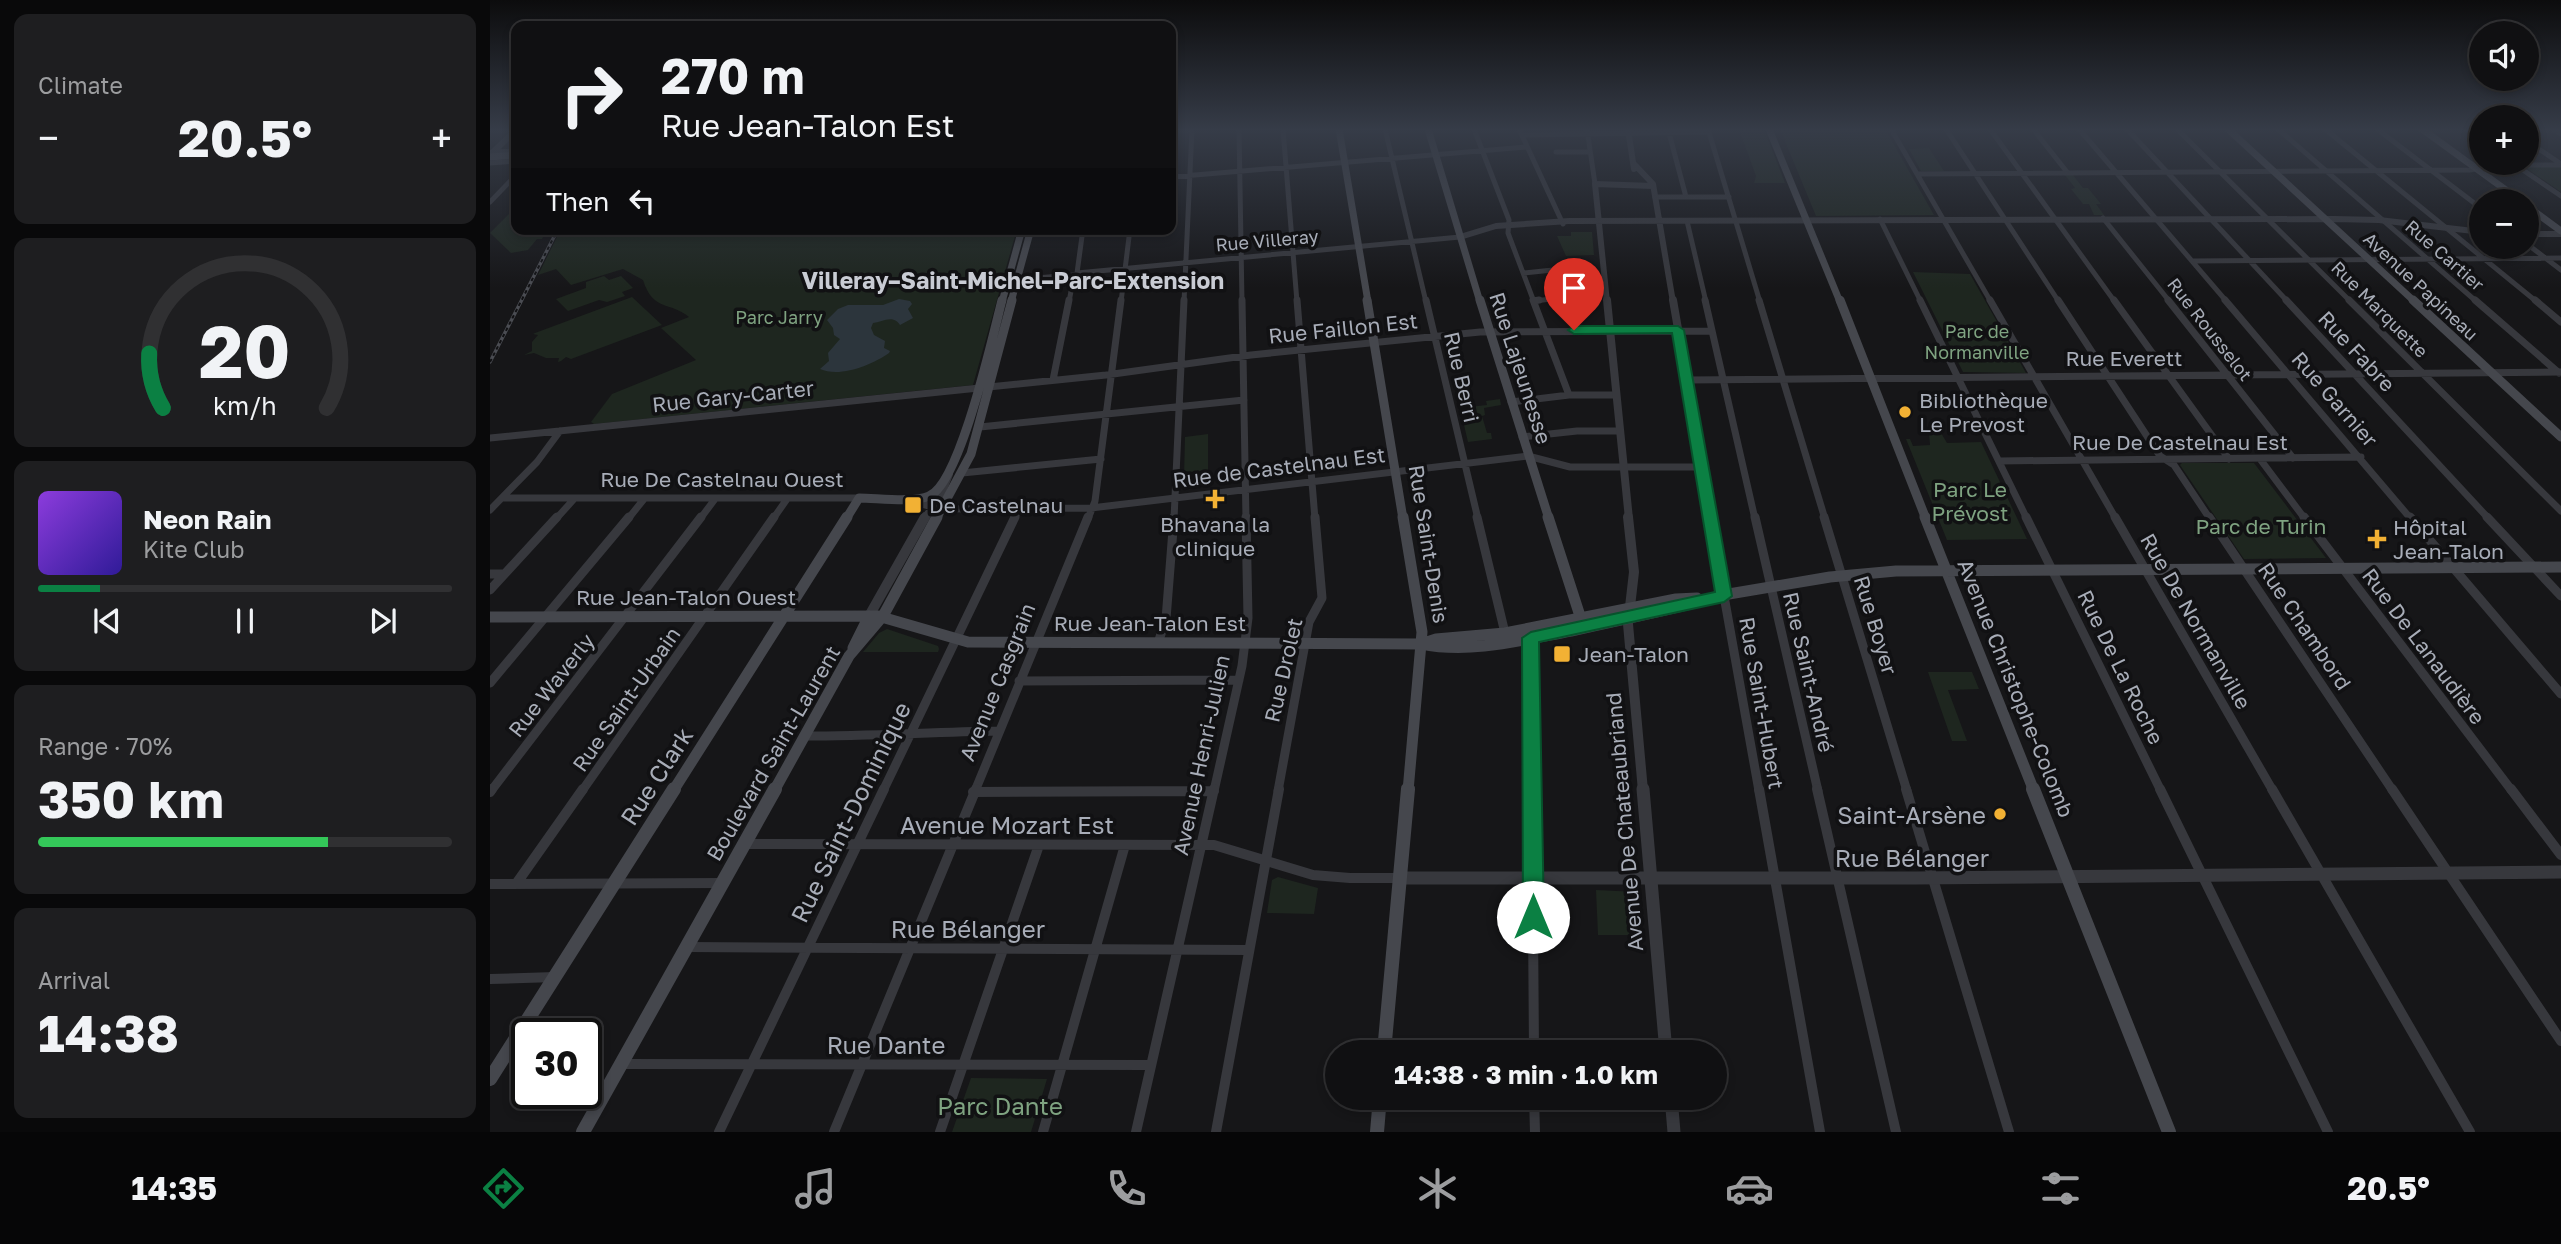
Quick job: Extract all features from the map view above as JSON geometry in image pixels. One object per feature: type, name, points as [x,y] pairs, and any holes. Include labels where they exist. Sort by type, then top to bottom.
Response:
[{"type":"main road","name":"Rue Saint-Denis","points":[[1348,182],[1422,625],[1385,1040]]},
{"type":"main road","name":"Rue Lajeunesse","points":[[1444,182],[1581,618]]},
{"type":"main road","name":"Avenue Christophe-Colomb","points":[[1792,182],[2169,1132]]},
{"type":"main road","name":"Avenue Christophe-Colomb","points":[[1796,182],[1808,220]]},
{"type":"main road","name":"Avenue Papineau","points":[[2285,182],[2561,437]]},
{"type":"main road","points":[[2539,216],[2561,233]]},
{"type":"main road","name":"Boulevard Saint-Laurent","points":[[583,1132],[849,656],[883,616],[937,508],[961,473],[980,427],[1021,235]]},
{"type":"main road","name":"Boulevard Saint-Laurent","points":[[901,498],[933,495],[949,470],[966,434],[1029,235]]},
{"type":"main road","name":"Rue De Castelnau Ouest","points":[[859,498],[901,498]]},
{"type":"main road","name":"Rue Clark","points":[[490,1079],[859,498]]},
{"type":"main road","name":"Rue Jean-Talon Est","points":[[1421,643],[1431,646],[1481,646],[1531,638],[1676,599],[1724,596],[1842,576],[1946,570],[2561,566]]},
{"type":"main road","name":"Rue Jean-Talon Est","points":[[883,616],[956,639],[1034,642],[1421,643],[1630,613]]},
{"type":"main road","points":[[849,656],[869,616]]},
{"type":"main road","name":"Rue Jean-Talon Ouest","points":[[490,617],[883,616]]},
{"type":"main road","points":[[1377,1132],[1379,1110]]},
{"type":"street","points":[[490,202],[509,182]]},
{"type":"street","points":[[1158,643],[1166,619],[1190,182]]},
{"type":"street","name":"Avenue Henri-Julien","points":[[1136,1132],[1239,680],[1248,614],[1239,182]]},
{"type":"street","name":"Rue Drolet","points":[[1216,1132],[1309,622],[1322,598],[1288,182]]},
{"type":"street","name":"Rue Berri","points":[[1398,182],[1505,633]]},
{"type":"street","points":[[1493,182],[1523,273],[1569,395]]},
{"type":"street","points":[[1543,182],[1562,223]]},
{"type":"street","points":[[1649,182],[1653,186]]},
{"type":"street","points":[[1682,182],[1686,197]]},
{"type":"street","name":"Rue Boyer","points":[[1724,182],[2009,1132]]},
{"type":"street","name":"Rue De Normanville","points":[[1922,182],[2470,1132]]},
{"type":"street","name":"Rue Chambord","points":[[1981,182],[2160,456],[2173,463],[2561,1041]]},
{"type":"street","points":[[2028,182],[2229,459]]},
{"type":"street","name":"Rue Garnier","points":[[2125,182],[2561,694]]},
{"type":"street","name":"Rue Fabre","points":[[2176,182],[2561,596]]},
{"type":"street","name":"Rue Marquette","points":[[2230,182],[2561,511]]},
{"type":"street","name":"Rue Cartier","points":[[2339,182],[2560,373]]},
{"type":"street","points":[[2389,182],[2469,247]]},
{"type":"street","points":[[2446,182],[2469,199]]},
{"type":"street","points":[[2541,182],[2561,196]]},
{"type":"street","points":[[1595,184],[1653,186]]},
{"type":"street","name":"Avenue De Chateaubriand","points":[[1595,184],[1634,577],[1630,613],[1665,1040]]},
{"type":"street","name":"Rue Saint-Hubert","points":[[1653,186],[1820,1132]]},
{"type":"street","points":[[1655,197],[1729,197]]},
{"type":"street","name":"Rue Rousselot","points":[[2102,218],[2293,458]]},
{"type":"street","name":"Rue De La Roche","points":[[1881,219],[2328,1132]]},
{"type":"street","name":"Rue Villeray","points":[[1013,279],[1413,243],[1509,228],[1599,221],[2325,219],[2384,221],[2469,231]]},
{"type":"street","name":"Rue Saint-André","points":[[1687,221],[1896,1132]]},
{"type":"street","points":[[2539,234],[2561,233]]},
{"type":"street","points":[[1054,380],[1082,235]]},
{"type":"street","name":"Avenue Casgrain","points":[[834,1132],[1034,642],[1095,501],[1129,235]]},
{"type":"street","points":[[2539,253],[2561,270]]},
{"type":"street","points":[[2539,258],[2561,258]]},
{"type":"street","points":[[2192,261],[2469,259]]},
{"type":"street","points":[[2484,259],[2561,322]]},
{"type":"street","points":[[1523,273],[1572,268]]},
{"type":"street","points":[[1534,302],[1569,298]]},
{"type":"street","name":"Rue Faillon Est","points":[[979,388],[1112,374],[1243,356],[1489,331],[1712,331]]},
{"type":"street","name":"Rue Everett","points":[[1687,380],[2560,373]]},
{"type":"street","name":"Rue Gary-Carter","points":[[490,438],[979,388]]},
{"type":"street","points":[[1511,402],[1569,395],[1616,395]]},
{"type":"street","points":[[980,427],[1244,400]]},
{"type":"street","points":[[490,510],[537,462],[560,431]]},
{"type":"street","points":[[1522,437],[1577,431],[1620,431]]},
{"type":"street","name":"Rue de Castelnau Est","points":[[937,508],[1091,508],[1528,456],[1568,467],[1702,467]]},
{"type":"street","name":"Rue De Castelnau Est","points":[[1999,461],[2361,457]]},
{"type":"street","points":[[961,473],[1101,458]]},
{"type":"street","name":"Rue De Lanaudière","points":[[2260,459],[2561,855]]},
{"type":"street","name":"Boulevard Saint-Laurent","points":[[869,616],[937,508],[948,482],[949,470]]},
{"type":"street","name":"Rue De Castelnau Ouest","points":[[502,498],[859,498]]},
{"type":"street","name":"Rue De Castelnau Ouest","points":[[901,498],[937,508]]},
{"type":"street","points":[[490,590],[574,499]]},
{"type":"street","points":[[490,683],[645,499]]},
{"type":"street","name":"Rue Waverly","points":[[490,792],[715,499]]},
{"type":"street","name":"Rue Saint-Urbain","points":[[516,884],[787,499]]},
{"type":"street","name":"Rue Saint-Dominique","points":[[719,1132],[1019,509]]},
{"type":"street","points":[[490,574],[504,574]]},
{"type":"street","points":[[1531,638],[1534,1040]]},
{"type":"street","points":[[1018,681],[1239,680]]},
{"type":"street","points":[[805,737],[898,737],[911,734],[998,732]]},
{"type":"street","points":[[973,792],[1214,792]]},
{"type":"street","name":"Avenue Mozart Est","points":[[745,844],[1202,844],[1238,849],[1266,859]]},
{"type":"street","points":[[940,1132],[1039,845]]},
{"type":"street","points":[[1043,1132],[1125,845]]},
{"type":"street","name":"Rue Bélanger","points":[[1266,859],[1290,869],[1324,877],[1399,878],[1933,878],[2561,872]]},
{"type":"street","points":[[490,884],[723,883]]},
{"type":"street","name":"Rue Bélanger","points":[[687,947],[1249,950]]},
{"type":"street","points":[[490,979],[555,977]]},
{"type":"street","name":"Rue Dante","points":[[621,1064],[1151,1065]]},
{"type":"street","points":[[1534,1110],[1535,1132]]},
{"type":"street","points":[[1672,1110],[1674,1132]]},
{"type":"green space","points":[[1785,182],[1785,183],[1754,183]]},
{"type":"green space","points":[[1802,182],[1915,182],[1934,215],[1816,216]]},
{"type":"green space","points":[[2070,182],[2078,182],[2083,188],[2088,188],[2101,204],[2096,204],[2104,215],[2094,215],[2089,204],[2083,204],[2071,189],[2075,188]]},
{"type":"green space","points":[[2546,182],[2561,182],[2561,192]]},
{"type":"green space","points":[[511,212],[511,235],[544,235],[528,250],[511,253],[490,233]]},
{"type":"green space","points":[[1571,232],[1592,232],[1594,255],[1566,256],[1557,236],[1571,236]]},
{"type":"green space","name":"Parc Jarry","points":[[558,235],[1015,235],[973,385],[594,424],[591,422],[612,394],[696,360],[661,328],[689,317],[657,302],[643,280],[623,269],[571,285],[556,269],[538,275]]},
{"type":"green space","name":"Parc de Normanville","points":[[1913,272],[1970,274],[2026,373],[1963,372]]},
{"type":"green space","points":[[604,276],[609,280],[621,276],[633,288],[622,292],[625,296],[607,302],[599,300],[568,311],[556,299],[586,288],[586,282]]},
{"type":"green space","points":[[632,297],[662,325],[558,362],[559,358],[546,358],[534,353],[524,355],[532,351],[532,342],[538,335],[533,334]]},
{"type":"green space","points":[[1500,399],[1501,405],[1484,408],[1485,415],[1482,416],[1487,433],[1491,433],[1492,439],[1468,442],[1460,408],[1487,405],[1486,401]]},
{"type":"green space","name":"Parc Le Prévost","points":[[1929,433],[1941,433],[1947,443],[1981,442],[2027,539],[1947,540],[1906,439],[1910,439],[1913,446],[1930,445]]},
{"type":"green space","points":[[1208,434],[1208,474],[1184,477],[1185,437]]},
{"type":"green space","name":"Parc de Turin","points":[[2254,463],[2326,558],[2244,559],[2180,465]]},
{"type":"green space","points":[[887,629],[938,646],[938,652],[863,652],[879,633]]},
{"type":"green space","points":[[1928,672],[1972,672],[1979,689],[1948,690],[1967,741],[1952,741]]},
{"type":"green space","points":[[1278,877],[1318,888],[1314,914],[1267,913],[1272,880]]},
{"type":"green space","points":[[1596,890],[1637,892],[1643,935],[1598,935]]},
{"type":"green space","name":"Parc Dante","points":[[971,1078],[1047,1079],[1031,1132],[952,1132]]},
{"type":"shaded area","points":[[899,299],[910,301],[912,304],[908,309],[913,318],[900,325],[891,319],[884,320],[873,323],[871,328],[874,335],[885,341],[884,348],[890,351],[889,353],[856,369],[837,372],[820,369],[829,361],[828,353],[840,339],[834,335],[827,320],[838,309],[848,305],[883,305]]},
{"type":"railway","points":[[490,362],[555,235]]},
{"type":"place","name":"Bibliothèque Le Prevost","points":[[1905,412]]},
{"type":"place","name":"Bhavana la clinique","points":[[1215,499]]},
{"type":"place","name":"De Castelnau","points":[[913,505]]},
{"type":"place","name":"Hôpital Jean-Talon","points":[[2377,539]]},
{"type":"place","name":"Jean-Talon","points":[[1562,654]]},
{"type":"place","name":"Saint-Arsène","points":[[2000,814]]},
{"type":"district","name":"Villeray–Saint-Michel–Parc-Extension","points":[[1013,280]]},
{"type":"route","points":[[1533,917],[1531,638],[1724,596],[1678,330],[1574,330]]}]
